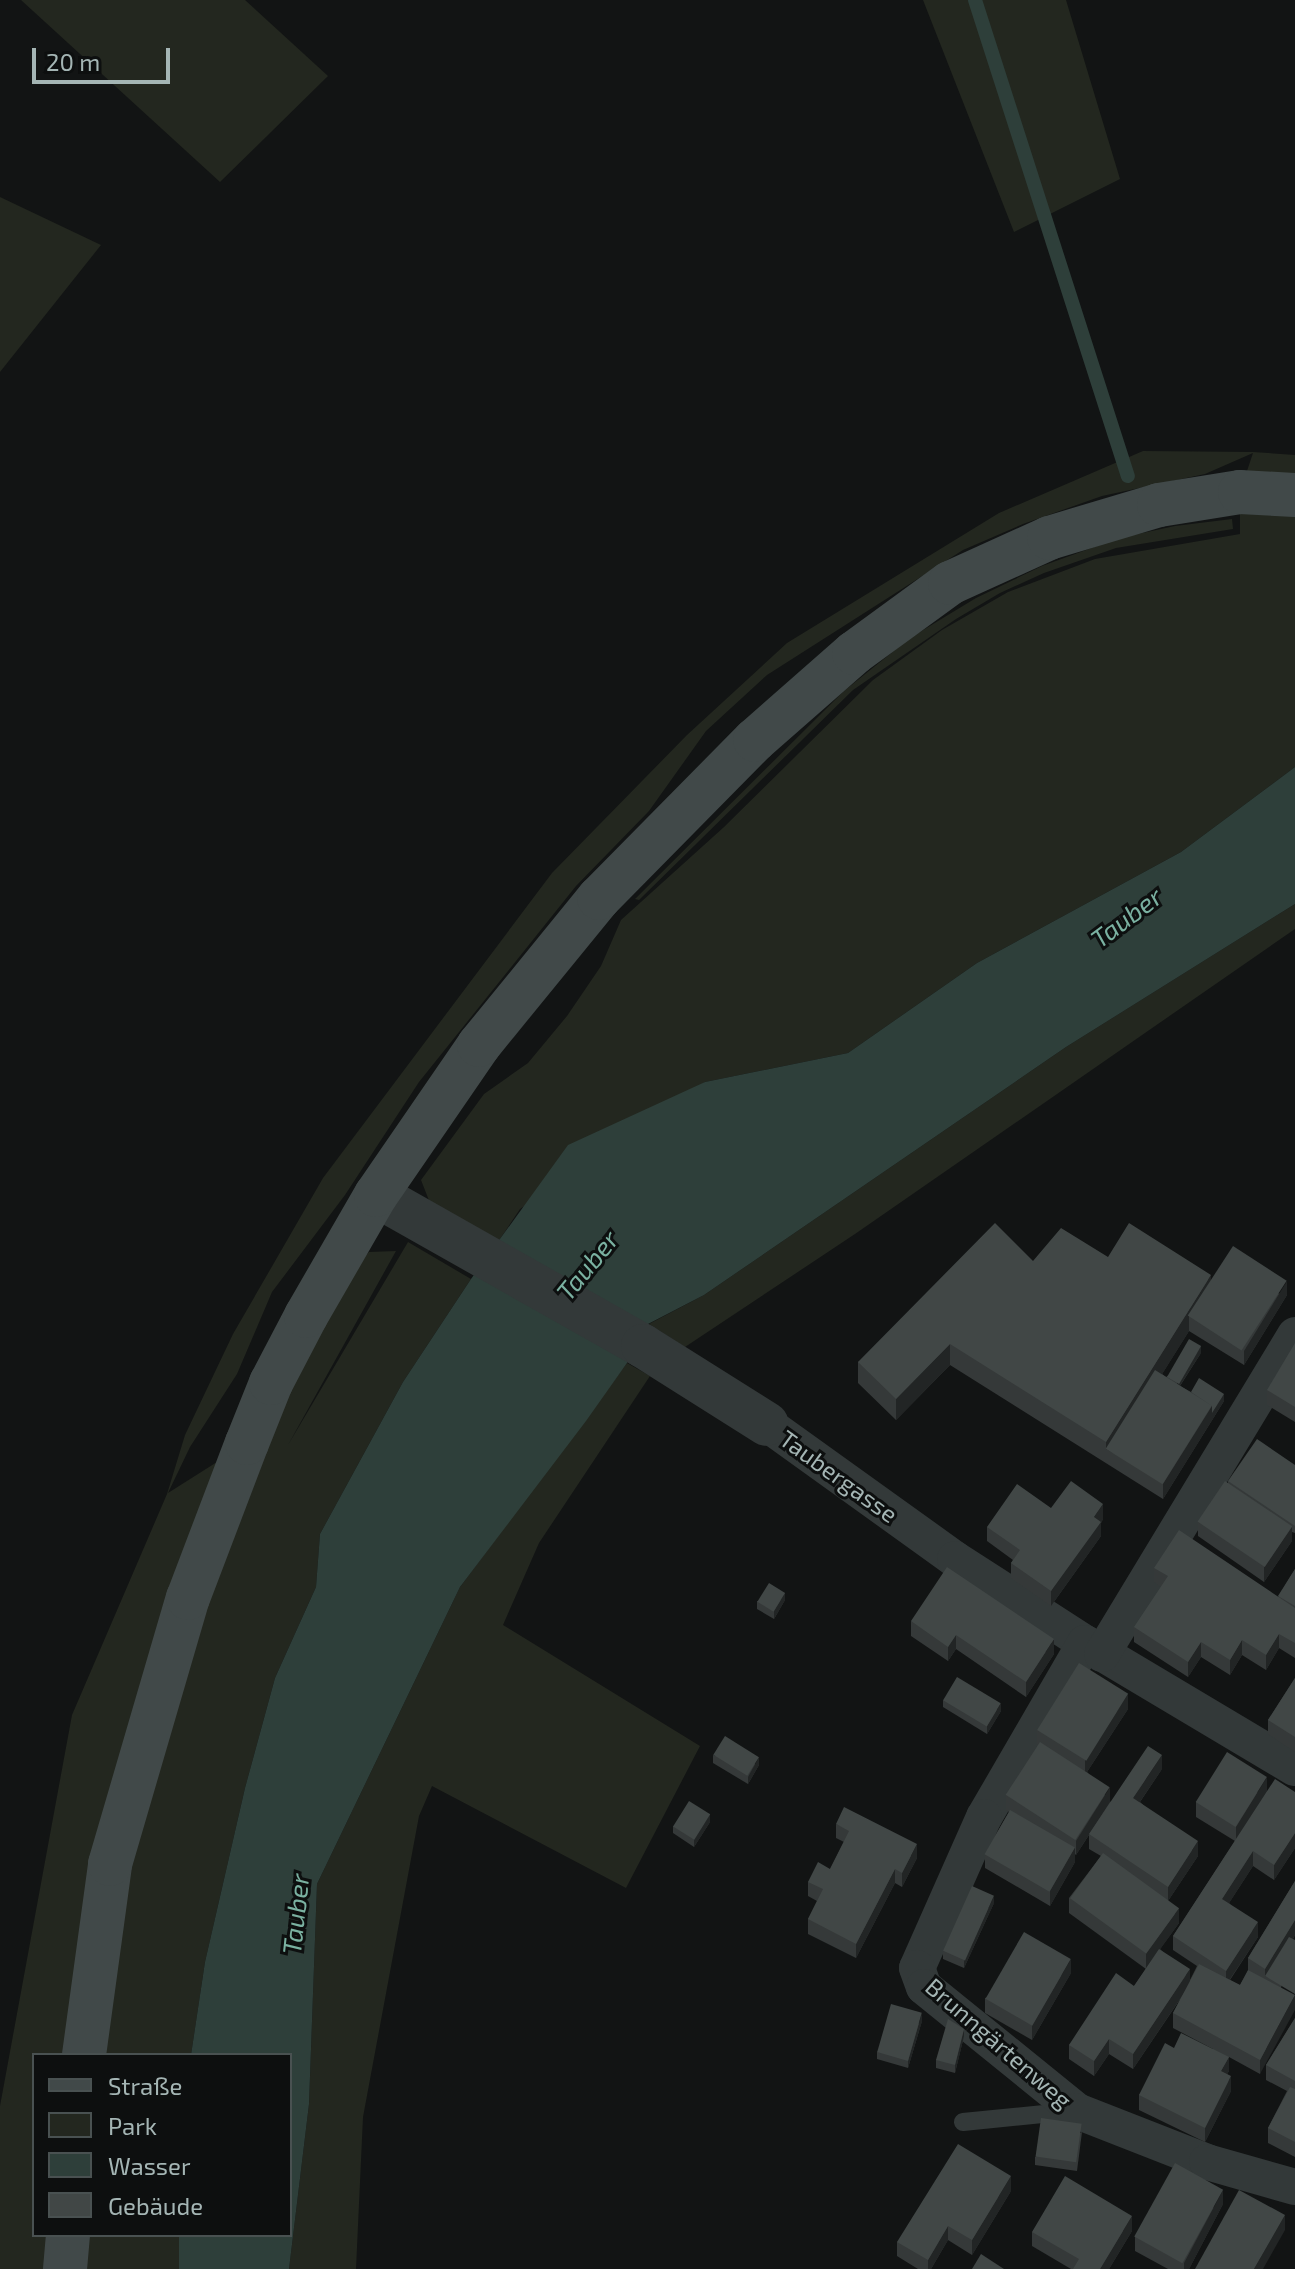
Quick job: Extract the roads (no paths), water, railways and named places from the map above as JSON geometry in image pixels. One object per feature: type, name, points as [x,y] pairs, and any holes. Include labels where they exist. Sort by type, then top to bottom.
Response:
[{"type":"main road","points":[[84,2053],[110,1864],[188,1598],[271,1383],[376,1195],[479,1045],[599,898],[755,740],[854,653],[950,583],[1049,538],[1159,505],[1240,492],[1295,495]]},
{"type":"main road","points":[[65,2269],[68,2237]]},
{"type":"street","name":"Taubergasse","points":[[376,1195],[643,1346],[767,1424],[955,1559],[1093,1648],[1295,1768]]},
{"type":"street","name":"Brunngärtenweg","points":[[1295,1335],[984,1817],[917,1968],[924,1987],[1077,2111],[1207,2162],[1295,2187]]},
{"type":"lane","points":[[963,2122],[1077,2111]]},
{"type":"water","name":"Tauber","points":[[1295,767],[1295,904],[1066,1047],[704,1295],[648,1324],[627,1363],[586,1421],[460,1587],[317,1884],[309,2104],[289,2269],[179,2269],[179,2237],[292,2237],[292,2053],[191,2053],[205,1962],[245,1788],[275,1678],[316,1587],[320,1534],[403,1382],[471,1279],[568,1145],[705,1082],[848,1053],[977,963],[1181,852]]},
{"type":"waterway","points":[[975,0],[1128,476]]}]
